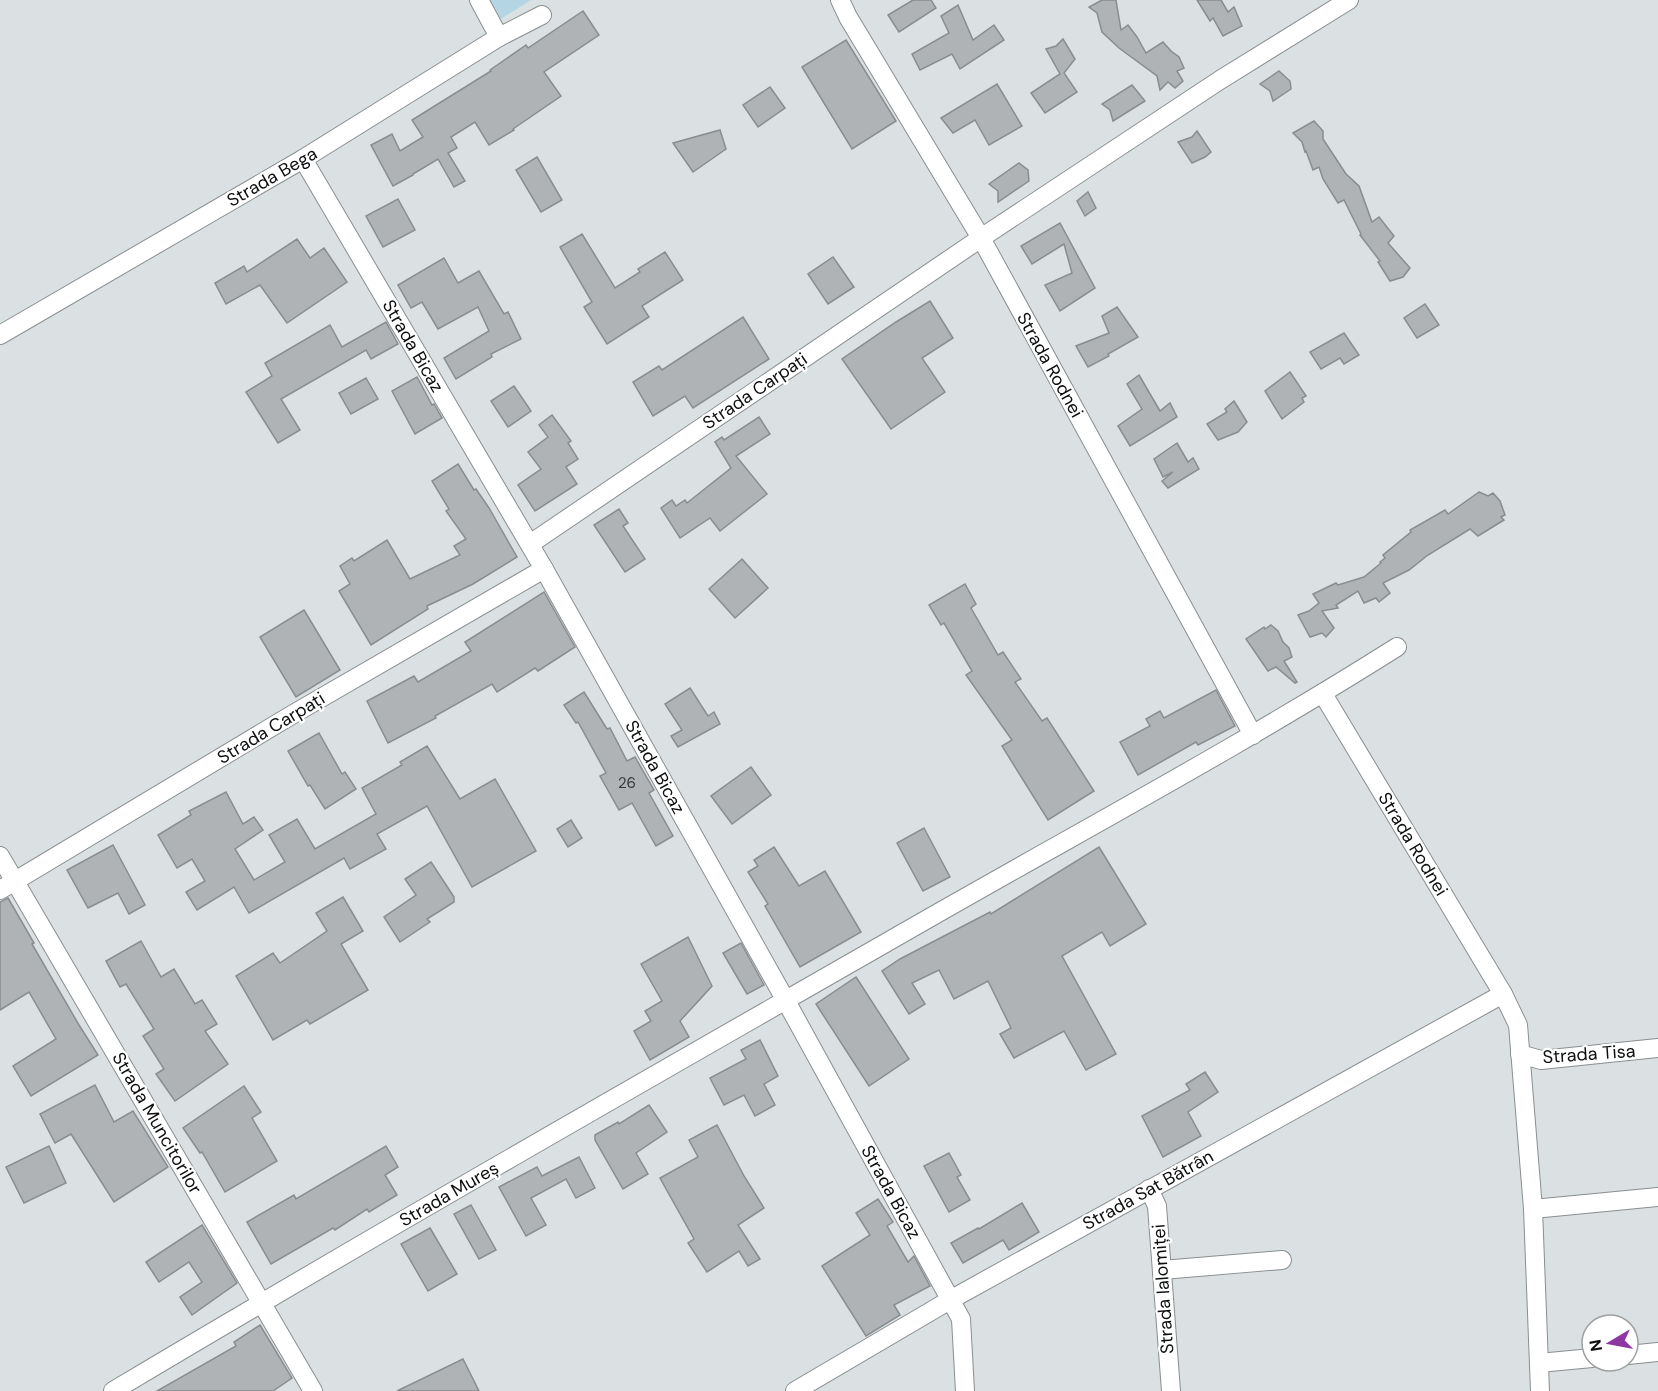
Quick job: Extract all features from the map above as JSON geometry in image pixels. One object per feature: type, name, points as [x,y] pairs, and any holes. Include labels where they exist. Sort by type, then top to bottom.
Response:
[{"type":"street","points":[[479,0],[499,38]]},
{"type":"street","name":"Strada Rodnei","points":[[840,0],[981,238],[1253,735]]},
{"type":"street","name":"Strada Carpați","points":[[530,544],[981,238],[1221,80],[1349,0]]},
{"type":"street","name":"Strada Bega","points":[[0,335],[303,159],[499,38],[542,15]]},
{"type":"street","name":"Strada Bicaz","points":[[303,159],[544,568],[786,1000],[961,1319],[965,1391]]},
{"type":"street","name":"Strada Carpați","points":[[7,885],[286,718],[544,568]]},
{"type":"street","name":"Strada Mureș","points":[[113,1391],[262,1302],[786,1000],[1253,735],[1397,647]]},
{"type":"street","name":"Strada Rodnei","points":[[1323,694],[1503,994],[1518,1025],[1533,1209],[1540,1391]]},
{"type":"street","name":"Strada Muncitorilor","points":[[0,856],[7,885],[262,1302],[313,1391]]},
{"type":"street","name":"Strada Sat Bătrân","points":[[795,1391],[950,1300],[1503,994]]},
{"type":"street","name":"Strada Tisa","points":[[1520,1054],[1541,1060],[1658,1048]]},
{"type":"street","name":"Strada Ialomiței","points":[[1149,1190],[1157,1206],[1171,1391]]},
{"type":"street","points":[[1533,1209],[1658,1197]]},
{"type":"street","points":[[1161,1270],[1282,1260]]},
{"type":"street","points":[[1640,1354],[1658,1352]]},
{"type":"street","points":[[1539,1363],[1580,1359]]},
{"type":"shaded area","points":[[490,0],[531,0],[501,19]]},
{"type":"building","points":[[913,0],[931,0],[936,8],[899,32],[888,15]]},
{"type":"building","points":[[1102,0],[1116,0],[1121,30],[1128,25],[1146,53],[1163,42],[1179,57],[1184,68],[1177,71],[1183,81],[1175,88],[1168,82],[1160,90],[1157,76],[1119,48],[1102,32],[1097,13],[1089,7]]},
{"type":"building","points":[[1197,0],[1221,0],[1228,12],[1234,7],[1242,26],[1223,36],[1213,18],[1210,21]]},
{"type":"building","points":[[958,5],[973,40],[994,25],[1004,40],[960,69],[952,54],[920,70],[912,54],[949,33],[941,16]]},
{"type":"building","points":[[583,11],[599,35],[544,72],[561,96],[489,145],[475,122],[451,137],[457,148],[448,153],[465,181],[454,187],[438,159],[393,186],[371,145],[392,134],[400,151],[423,137],[412,120],[491,71],[526,45],[528,48]]},
{"type":"building","points":[[1063,39],[1075,59],[1064,73],[1077,92],[1045,113],[1031,93],[1060,74],[1046,49],[1056,46]]},
{"type":"building","points":[[846,40],[896,121],[852,149],[802,67]]},
{"type":"building","points":[[1279,71],[1290,81],[1291,89],[1273,101],[1270,91],[1260,84]]},
{"type":"building","points":[[997,84],[1022,126],[989,145],[975,120],[953,133],[941,118]]},
{"type":"building","points":[[1132,85],[1145,101],[1113,121],[1110,110],[1102,104]]},
{"type":"building","points":[[770,87],[785,108],[758,127],[743,105]]},
{"type":"building","points":[[1314,121],[1323,131],[1323,139],[1346,174],[1359,186],[1372,222],[1379,217],[1394,236],[1388,243],[1410,268],[1403,277],[1390,281],[1378,262],[1380,261],[1360,235],[1344,200],[1338,203],[1323,179],[1319,167],[1313,170],[1302,142],[1293,133]]},
{"type":"building","points":[[720,130],[726,149],[693,172],[673,143]]},
{"type":"building","points":[[1197,131],[1211,152],[1192,163],[1178,142],[1192,137]]},
{"type":"building","points":[[537,157],[562,200],[541,212],[516,170]]},
{"type":"building","points":[[1019,163],[1028,170],[1029,181],[998,202],[998,191],[989,184]]},
{"type":"building","points":[[1088,192],[1096,208],[1085,216],[1077,201]]},
{"type":"building","points":[[398,199],[415,230],[383,247],[366,216]]},
{"type":"building","points":[[1060,223],[1095,288],[1060,311],[1045,285],[1072,273],[1064,244],[1032,264],[1021,246]]},
{"type":"building","points":[[582,234],[615,288],[640,272],[638,269],[665,252],[683,280],[642,306],[649,317],[607,344],[584,307],[592,302],[560,247]]},
{"type":"building","points":[[297,239],[310,258],[324,248],[347,282],[287,323],[260,285],[226,304],[215,283],[244,266],[247,272]]},
{"type":"building","points":[[833,257],[854,287],[828,304],[808,274]]},
{"type":"building","points":[[444,258],[458,283],[479,271],[504,314],[508,312],[521,339],[491,354],[492,357],[456,379],[444,358],[489,331],[478,307],[438,329],[422,302],[411,308],[398,285]]},
{"type":"building","points":[[930,301],[953,338],[922,358],[945,392],[891,429],[842,359]]},
{"type":"building","points":[[1425,304],[1439,325],[1417,338],[1404,318]]},
{"type":"building","points":[[1117,307],[1138,337],[1088,367],[1076,346],[1109,333],[1102,316]]},
{"type":"building","points":[[743,317],[769,359],[693,408],[685,396],[653,416],[633,382],[659,366],[662,370]]},
{"type":"building","points":[[386,322],[398,344],[371,359],[366,350],[281,399],[300,430],[278,443],[246,392],[272,376],[265,363],[330,325],[342,347]]},
{"type":"building","points":[[1344,333],[1359,355],[1344,364],[1340,358],[1321,369],[1310,352]]},
{"type":"building","points":[[1290,372],[1306,396],[1302,398],[1304,402],[1282,419],[1265,391]]},
{"type":"building","points":[[1139,375],[1160,411],[1170,403],[1177,417],[1130,446],[1118,426],[1142,409],[1127,384]]},
{"type":"building","points":[[417,377],[442,418],[415,434],[392,391]]},
{"type":"building","points":[[366,378],[378,399],[351,414],[339,393]]},
{"type":"building","points":[[514,386],[531,411],[508,427],[491,401]]},
{"type":"building","points":[[1234,401],[1247,422],[1238,432],[1218,440],[1207,424],[1227,412],[1225,409]]},
{"type":"building","points":[[552,415],[571,441],[568,443],[578,459],[566,467],[577,484],[535,511],[518,485],[541,469],[528,452],[548,437],[539,425]]},
{"type":"building","points":[[759,417],[770,434],[736,456],[767,494],[720,531],[710,518],[680,538],[661,508],[672,500],[676,506],[685,500],[687,503],[731,468],[715,442],[722,437],[724,440]]},
{"type":"building","points":[[1177,443],[1188,462],[1193,458],[1199,469],[1168,488],[1162,481],[1173,472],[1163,477],[1154,459]]},
{"type":"building","points":[[458,464],[474,490],[476,489],[489,508],[517,557],[473,584],[427,606],[428,609],[371,645],[339,591],[350,584],[340,566],[352,558],[354,561],[387,540],[410,579],[460,555],[454,546],[466,539],[446,511],[449,509],[432,481]]},
{"type":"building","points":[[1479,492],[1488,496],[1493,493],[1500,501],[1505,515],[1501,517],[1504,520],[1478,536],[1470,529],[1428,555],[1409,570],[1383,583],[1390,593],[1379,602],[1376,598],[1364,603],[1358,591],[1336,605],[1338,608],[1322,611],[1334,628],[1326,637],[1322,633],[1310,637],[1298,615],[1309,611],[1319,603],[1313,594],[1336,583],[1338,585],[1364,577],[1381,563],[1385,558],[1383,555],[1411,532],[1410,530],[1445,510],[1448,514]]},
{"type":"building","points":[[619,509],[628,523],[623,526],[645,559],[625,572],[594,525]]},
{"type":"building","points":[[742,559],[768,588],[735,618],[709,589]]},
{"type":"building","points":[[965,584],[976,604],[971,608],[998,655],[1003,652],[1021,679],[1015,682],[1042,721],[1047,718],[1094,791],[1048,820],[1002,746],[1012,740],[966,675],[972,671],[944,623],[941,625],[929,605]]},
{"type":"building","points":[[544,592],[575,647],[538,671],[535,668],[497,692],[492,684],[435,716],[436,718],[388,743],[367,701],[414,676],[418,682],[471,651],[465,642]]},
{"type":"building","points":[[304,610],[340,670],[296,697],[260,637]]},
{"type":"building","points":[[1271,625],[1278,631],[1289,648],[1292,657],[1284,661],[1297,682],[1295,683],[1276,667],[1268,671],[1246,639]]},
{"type":"building","points":[[690,688],[708,716],[714,712],[720,724],[678,747],[671,736],[682,730],[665,704]]},
{"type":"building","points":[[1216,690],[1235,726],[1198,745],[1196,742],[1138,775],[1120,742],[1150,726],[1146,719],[1160,711],[1164,718]]},
{"type":"building","points":[[584,692],[607,729],[610,728],[627,761],[635,757],[654,790],[649,793],[673,836],[656,846],[632,803],[619,810],[600,776],[606,773],[578,722],[576,723],[564,705]]},
{"type":"building","points":[[319,733],[342,774],[345,772],[356,789],[325,809],[310,785],[308,786],[288,751]]},
{"type":"building","points":[[427,746],[460,799],[495,779],[536,851],[472,887],[427,806],[377,834],[386,849],[350,869],[344,858],[249,913],[234,887],[197,910],[186,892],[205,881],[192,859],[177,868],[158,835],[191,815],[189,811],[226,792],[243,824],[254,817],[263,830],[235,849],[254,880],[285,862],[269,835],[297,819],[315,849],[376,814],[362,788],[402,765],[400,762]]},
{"type":"building","points":[[751,767],[771,795],[732,824],[711,796]]},
{"type":"building","points":[[571,820],[582,838],[568,847],[557,829]]},
{"type":"building","points":[[924,828],[950,877],[923,891],[897,843]]},
{"type":"building","points":[[113,845],[145,905],[129,914],[118,893],[88,908],[67,870]]},
{"type":"building","points":[[774,847],[799,886],[825,871],[861,932],[800,967],[765,906],[768,904],[748,872],[758,866],[754,860]]},
{"type":"building","points":[[1099,847],[1146,924],[1110,946],[1102,932],[1062,956],[1116,1054],[1086,1070],[1064,1031],[1014,1058],[1000,1034],[1011,1028],[988,981],[954,999],[939,970],[912,983],[925,1004],[909,1014],[882,971],[900,959],[990,912],[991,914]]},
{"type":"building","points":[[431,862],[454,897],[454,902],[427,919],[430,922],[400,942],[384,917],[416,895],[405,879]]},
{"type":"building","points":[[343,897],[363,931],[341,944],[368,990],[310,1024],[307,1020],[273,1040],[236,976],[273,953],[280,963],[327,931],[316,913]]},
{"type":"building","points":[[8,898],[34,943],[32,944],[98,1055],[31,1096],[13,1066],[56,1039],[29,992],[0,1010],[0,902]]},
{"type":"building","points":[[688,937],[712,986],[680,1021],[689,1037],[650,1060],[634,1031],[651,1021],[645,1011],[662,1001],[641,964]]},
{"type":"building","points":[[141,941],[161,977],[174,969],[195,1004],[202,1000],[217,1024],[205,1031],[228,1064],[175,1101],[156,1074],[164,1069],[143,1036],[154,1029],[126,984],[120,987],[106,961]]},
{"type":"building","points":[[741,943],[764,985],[747,994],[723,953]]},
{"type":"building","points":[[856,977],[909,1059],[869,1086],[816,1004]]},
{"type":"building","points":[[760,1040],[778,1076],[764,1084],[775,1105],[755,1116],[744,1095],[724,1105],[710,1078],[746,1059],[741,1050]]},
{"type":"building","points":[[1205,1072],[1218,1092],[1188,1112],[1201,1136],[1163,1157],[1142,1116],[1190,1090],[1186,1084]]},
{"type":"building","points":[[95,1085],[114,1122],[133,1111],[168,1167],[114,1202],[71,1134],[55,1143],[40,1114]]},
{"type":"building","points":[[244,1086],[261,1112],[252,1118],[277,1161],[225,1192],[202,1152],[200,1153],[183,1128]]},
{"type":"building","points":[[649,1105],[667,1132],[636,1153],[648,1174],[623,1189],[595,1140],[595,1135],[618,1122],[619,1124]]},
{"type":"building","points":[[717,1125],[764,1208],[738,1225],[760,1259],[748,1266],[739,1251],[707,1272],[688,1243],[694,1239],[660,1178],[698,1157],[689,1140]]},
{"type":"building","points":[[49,1146],[66,1183],[24,1203],[6,1167]]},
{"type":"building","points":[[386,1146],[398,1167],[385,1175],[397,1195],[369,1212],[367,1209],[335,1230],[333,1228],[271,1264],[247,1222],[294,1195],[296,1199]]},
{"type":"building","points":[[949,1153],[961,1175],[957,1177],[970,1200],[949,1212],[924,1166]]},
{"type":"building","points":[[579,1157],[595,1188],[576,1198],[566,1179],[531,1198],[546,1225],[526,1236],[499,1187],[537,1167],[542,1176]]},
{"type":"building","points":[[878,1199],[893,1222],[887,1226],[908,1262],[914,1256],[930,1286],[894,1305],[900,1315],[866,1336],[822,1266],[870,1235],[856,1213]]},
{"type":"building","points":[[1022,1203],[1039,1232],[1009,1250],[1003,1240],[963,1263],[951,1243]]},
{"type":"building","points":[[471,1205],[496,1250],[479,1259],[454,1214]]},
{"type":"building","points":[[202,1225],[237,1283],[192,1315],[180,1297],[202,1282],[189,1262],[159,1282],[146,1262]]},
{"type":"building","points":[[430,1228],[457,1274],[428,1291],[401,1244]]},
{"type":"building","points":[[260,1325],[292,1378],[273,1391],[157,1391],[236,1346],[234,1342]]},
{"type":"building","points":[[463,1359],[479,1391],[397,1391]]}]
